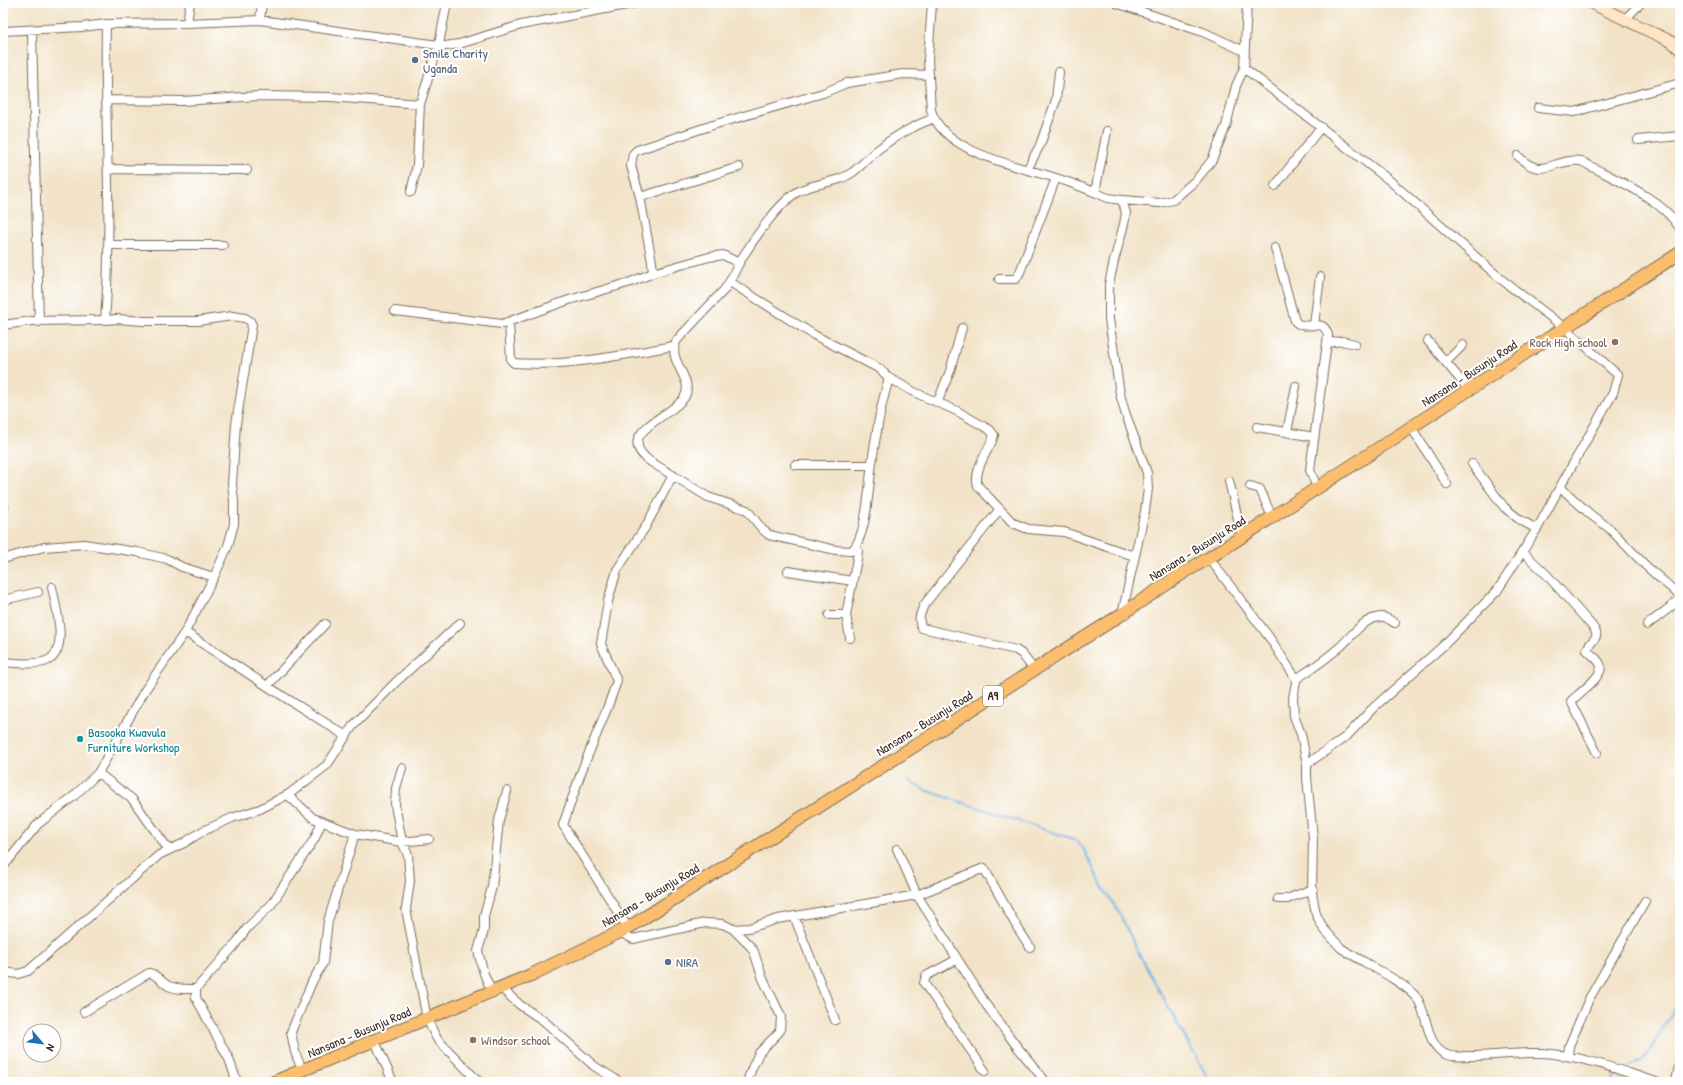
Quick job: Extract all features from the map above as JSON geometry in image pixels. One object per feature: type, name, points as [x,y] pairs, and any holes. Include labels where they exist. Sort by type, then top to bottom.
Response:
[{"type":"main road","name":"Nansana - Busunju Road","points":[[274,1082],[496,990],[572,956],[624,930],[1122,614],[1680,253]]},
{"type":"street","points":[[187,23],[190,3]]},
{"type":"street","points":[[260,20],[262,3]]},
{"type":"street","points":[[411,192],[417,165],[420,104],[439,44],[447,3]]},
{"type":"street","points":[[3,31],[106,24],[260,20],[445,46],[459,44],[521,25],[637,3]]},
{"type":"street","points":[[932,3],[928,38],[931,110],[934,118],[946,134],[979,153],[1056,178],[1096,192],[1108,198],[1160,203],[1173,200],[1201,176],[1212,160],[1218,147],[1226,126],[1236,86],[1244,68],[1247,3]]},
{"type":"street","points":[[1116,3],[1203,32],[1244,51]]},
{"type":"street","points":[[1591,3],[1672,42],[1680,49]]},
{"type":"street","points":[[1624,20],[1641,3]]},
{"type":"street","points":[[105,320],[108,245],[106,24]]},
{"type":"street","points":[[32,30],[39,322]]},
{"type":"street","points":[[1244,68],[1389,180],[1502,280],[1565,328],[1618,375],[1613,393],[1537,529],[1497,591],[1444,645],[1380,702],[1347,736],[1307,764]]},
{"type":"street","points":[[1028,170],[1040,145],[1056,100],[1059,72]]},
{"type":"street","points":[[653,273],[640,197],[631,166],[633,154],[636,150],[713,125],[823,93],[847,83],[903,74],[929,75]]},
{"type":"street","points":[[1538,108],[1561,109],[1569,113],[1680,83]]},
{"type":"street","points":[[106,100],[183,101],[258,96],[331,97],[420,104]]},
{"type":"street","points":[[889,378],[880,412],[862,534],[856,547],[851,551],[845,552],[769,535],[762,529],[747,510],[708,497],[645,458],[641,453],[638,442],[642,432],[649,424],[676,406],[685,396],[687,385],[676,361],[673,346],[730,282],[739,263],[758,235],[781,206],[791,197],[804,189],[842,178],[852,172],[888,142],[919,124],[934,118]]},
{"type":"street","points":[[1275,186],[1321,127]]},
{"type":"street","points":[[1096,192],[1107,131]]},
{"type":"street","points":[[1638,140],[1680,136]]},
{"type":"street","points":[[1518,156],[1528,165],[1542,169],[1573,160],[1581,161],[1630,187],[1656,204],[1674,219],[1680,228]]},
{"type":"street","points":[[640,197],[739,167]]},
{"type":"street","points":[[108,169],[247,170]]},
{"type":"street","points":[[999,279],[1016,279],[1020,272],[1056,178]]},
{"type":"street","points":[[1122,200],[1126,213],[1109,284],[1108,313],[1124,412],[1147,473],[1148,489],[1145,511],[1122,614]]},
{"type":"street","points":[[108,245],[223,245]]},
{"type":"street","points":[[1275,248],[1295,321],[1301,325],[1318,324],[1324,328],[1328,335],[1310,470],[1317,488]]},
{"type":"street","points":[[395,311],[499,324],[569,300],[631,282],[653,273],[709,257],[723,255],[739,263]]},
{"type":"street","points":[[1314,325],[1320,277]]},
{"type":"street","points":[[730,282],[814,335],[880,369],[889,378],[916,393],[938,401],[982,424],[990,430],[994,435],[976,479],[978,486],[999,510],[1014,523],[1028,529],[1064,532],[1134,556]]},
{"type":"street","points":[[3,325],[25,322],[117,319],[143,322],[198,321],[232,316],[245,318],[250,321],[252,325],[236,424],[232,484],[234,524],[228,546],[214,577],[185,632],[145,690],[98,773],[74,796],[38,824],[3,867]]},
{"type":"street","points":[[508,322],[511,360],[514,363],[565,362],[624,355],[673,346]]},
{"type":"street","points":[[938,401],[950,371],[962,328]]},
{"type":"street","points":[[1327,343],[1342,341],[1355,344]]},
{"type":"street","points":[[1428,341],[1469,390]]},
{"type":"street","points":[[1446,362],[1463,345]]},
{"type":"street","points":[[1287,432],[1296,386]]},
{"type":"street","points":[[1257,427],[1314,436]]},
{"type":"street","points":[[1411,428],[1447,484]]},
{"type":"street","points":[[1472,464],[1504,507],[1520,520],[1537,529]]},
{"type":"street","points":[[795,465],[871,465]]},
{"type":"street","points":[[673,475],[646,526],[617,570],[608,602],[602,644],[616,681],[563,825],[624,930],[633,940],[705,923],[723,924],[733,929],[751,947],[763,979],[781,1016],[782,1024],[778,1035],[756,1057],[747,1082]]},
{"type":"street","points":[[1229,481],[1242,536]]},
{"type":"street","points":[[1250,486],[1260,488],[1272,517]]},
{"type":"street","points":[[1560,487],[1621,539],[1646,566],[1678,594],[1679,597],[1677,602],[1647,625]]},
{"type":"street","points":[[999,510],[924,604],[918,619],[922,628],[1016,650],[1022,654],[1034,670]]},
{"type":"street","points":[[3,559],[44,547],[84,544],[159,557],[182,567],[214,577]]},
{"type":"street","points":[[850,638],[846,615],[857,559],[858,551],[856,547]]},
{"type":"street","points":[[1523,552],[1547,574],[1595,629],[1597,635],[1587,650],[1601,665],[1601,670],[1595,680],[1571,701],[1597,752]]},
{"type":"street","points":[[1209,558],[1269,637],[1296,679],[1293,698],[1294,716],[1301,734],[1307,764],[1313,838],[1313,889],[1316,914],[1322,928],[1341,948],[1409,990],[1417,998],[1422,1008],[1433,1043],[1445,1054],[1453,1056],[1469,1056],[1541,1053],[1568,1056],[1613,1067],[1656,1082]]},
{"type":"street","points":[[788,571],[853,581]]},
{"type":"street","points":[[3,662],[44,662],[51,659],[59,648],[60,626],[52,587]]},
{"type":"street","points":[[3,600],[38,592]]},
{"type":"street","points":[[829,615],[846,615]]},
{"type":"street","points":[[1296,679],[1311,670],[1342,645],[1363,624],[1380,616],[1395,623]]},
{"type":"street","points":[[3,972],[18,974],[28,971],[159,855],[184,843],[203,831],[232,818],[260,809],[289,794],[327,765],[346,736],[396,682],[460,623]]},
{"type":"street","points":[[266,686],[326,624]]},
{"type":"street","points":[[185,632],[266,686],[346,736]]},
{"type":"street","points":[[402,768],[396,788],[395,805],[402,842],[408,855],[410,873],[406,908],[427,1018],[437,1039],[479,1082]]},
{"type":"street","points":[[98,773],[132,799],[169,850]]},
{"type":"street","points":[[507,791],[499,820],[492,887],[486,905],[484,930],[478,951],[484,974],[496,990],[544,1020],[594,1066],[620,1082]]},
{"type":"street","points":[[289,794],[291,798],[309,815],[355,834],[402,842],[429,839]]},
{"type":"street","points":[[237,1082],[229,1059],[196,998],[196,989],[248,928],[271,905],[315,838],[322,821]]},
{"type":"street","points":[[302,1070],[295,1052],[291,1032],[312,982],[324,963],[328,921],[355,834]]},
{"type":"street","points":[[897,849],[916,895],[956,960],[1015,1044],[1046,1082]]},
{"type":"street","points":[[733,929],[750,928],[794,916],[916,895],[984,868],[1030,947]]},
{"type":"street","points":[[1278,899],[1287,899],[1313,889]]},
{"type":"street","points":[[1568,1056],[1569,1046],[1589,999],[1645,901]]},
{"type":"street","points":[[794,916],[835,1020]]},
{"type":"street","points":[[956,960],[926,976],[924,983],[985,1071]]},
{"type":"street","points":[[84,1012],[150,973],[167,986],[196,989]]},
{"type":"street","points":[[375,1041],[393,1082]]},
{"type":"street","points":[[1676,1082],[1680,1060]]},
{"type":"waterway","points":[[908,780],[922,789],[1076,840],[1082,846],[1099,880],[1122,918],[1141,958],[1210,1082]]},
{"type":"waterway","points":[[1629,1067],[1640,1062],[1649,1052],[1680,999]]},
{"type":"waterway","points":[[1613,1082],[1615,1076]]},
{"type":"place","name":"Smile Charity Uganda","points":[[415,60]]},
{"type":"place","name":"Rock High school","points":[[1615,342]]},
{"type":"place","name":"Basooka Kwavula Furniture Workshop","points":[[80,739]]},
{"type":"place","name":"NIRA","points":[[668,962]]},
{"type":"place","name":"Windsor school","points":[[473,1040]]}]
